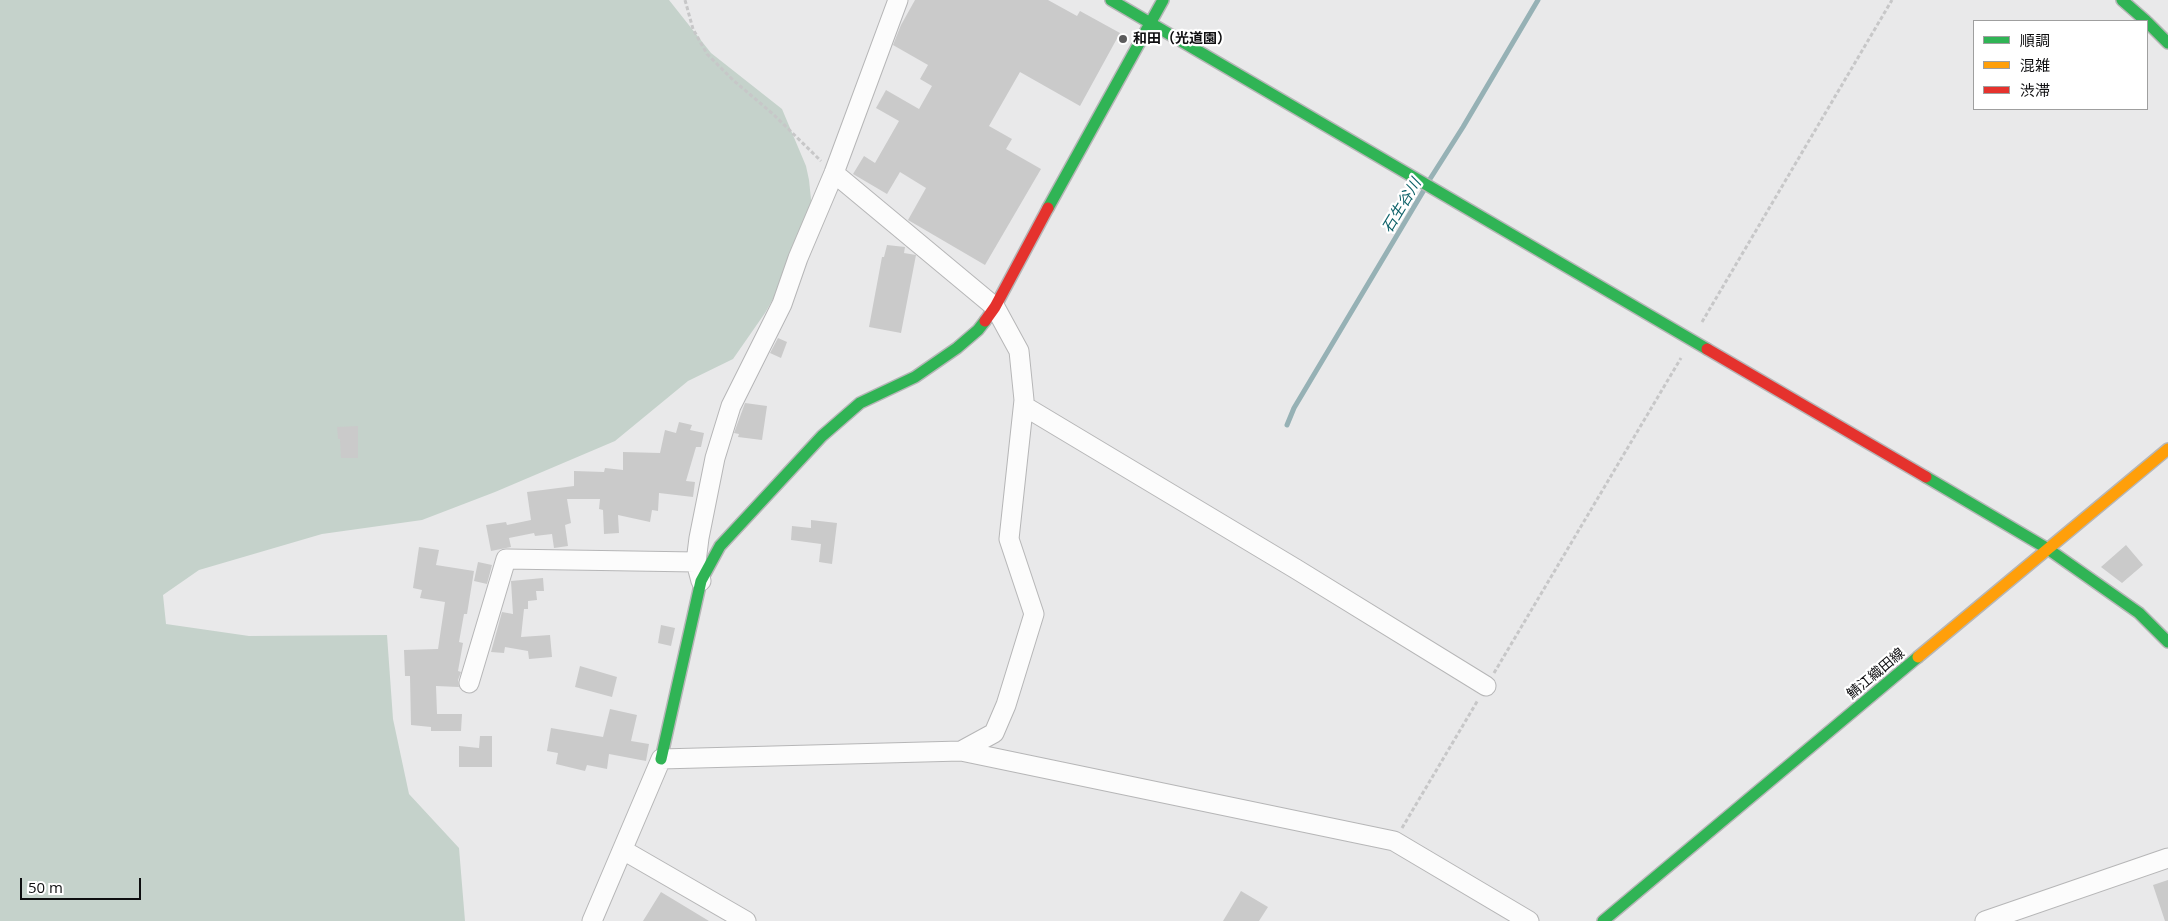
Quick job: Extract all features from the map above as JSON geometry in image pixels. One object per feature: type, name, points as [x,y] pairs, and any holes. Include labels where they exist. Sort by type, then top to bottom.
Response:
[{"type":"street","points":[[701,581],[696,562],[715,458],[731,406],[782,304],[798,258],[834,173],[898,0]]},
{"type":"street","points":[[1111,0],[2048,549],[2139,613],[2168,642]]},
{"type":"street","points":[[592,921],[660,759],[701,581],[720,546],[822,436],[860,403],[914,377],[958,348],[978,330],[995,307],[1163,0]]},
{"type":"street","points":[[2122,0],[2146,20]]},
{"type":"street","points":[[2148,22],[2168,43]]},
{"type":"street","points":[[834,173],[995,307],[1019,351],[1024,406],[1009,539],[1034,614],[1006,704],[994,733],[961,751]]},
{"type":"street","points":[[1024,406],[1296,569],[1486,686]]},
{"type":"street","name":"鯖江織田線","points":[[1602,921],[2168,449]]},
{"type":"street","points":[[468,683],[506,559],[696,562]]},
{"type":"street","points":[[660,759],[961,751],[1394,841],[1529,921]]},
{"type":"street","points":[[623,850],[746,921]]},
{"type":"street","points":[[1985,921],[2168,858]]},
{"type":"path","points":[[685,0],[693,28],[707,54],[834,173]]},
{"type":"path","points":[[1394,841],[1892,0]]},
{"type":"shaded area","points":[[0,0],[669,0],[711,53],[782,109],[806,166],[814,228],[765,313],[733,359],[688,381],[615,441],[495,492],[422,520],[322,534],[199,570],[163,595],[166,624],[249,636],[387,635],[393,719],[409,794],[459,848],[465,921],[0,921]]},
{"type":"building","points":[[915,0],[1048,0],[1077,16],[1080,11],[1120,33],[1080,106],[1020,72],[989,126],[1012,139],[1006,149],[1041,169],[985,265],[908,220],[926,188],[900,172],[887,194],[853,174],[864,156],[875,163],[899,121],[876,108],[886,90],[919,109],[932,86],[920,79],[928,65],[893,45],[901,25]]},
{"type":"building","points":[[887,245],[905,247],[904,253],[916,255],[901,333],[869,327],[882,257],[884,257]]},
{"type":"building","points":[[778,338],[787,342],[781,358],[770,353]]},
{"type":"building","points":[[745,403],[767,406],[762,440],[738,437],[739,434],[734,433]]},
{"type":"building","points":[[679,422],[692,425],[690,430],[704,433],[701,447],[696,447],[686,481],[695,482],[693,497],[659,493],[658,511],[652,510],[650,522],[618,515],[619,533],[604,534],[603,510],[599,509],[600,499],[567,499],[571,523],[565,525],[568,546],[554,548],[552,534],[535,536],[534,533],[509,538],[511,547],[491,551],[486,525],[506,522],[507,525],[531,520],[527,492],[574,486],[574,471],[604,472],[605,468],[623,470],[623,452],[660,453],[665,430],[676,433]]},
{"type":"building","points":[[358,426],[358,458],[341,458],[337,427]]},
{"type":"building","points":[[811,520],[837,523],[832,564],[819,562],[821,544],[791,540],[792,526],[811,528]]},
{"type":"building","points":[[2126,545],[2143,565],[2122,583],[2101,567]]},
{"type":"building","points":[[419,547],[439,550],[436,565],[474,571],[467,614],[464,614],[459,642],[463,643],[458,671],[461,672],[458,680],[459,687],[436,686],[437,714],[462,714],[461,731],[431,731],[431,727],[411,725],[410,676],[405,676],[404,650],[438,649],[445,602],[420,598],[422,590],[413,588]]},
{"type":"building","points":[[478,562],[492,565],[487,584],[474,581]]},
{"type":"building","points":[[543,578],[544,591],[536,591],[537,600],[528,601],[528,609],[524,609],[521,637],[550,635],[552,657],[529,659],[528,651],[505,647],[504,653],[491,652],[502,612],[513,614],[511,581]]},
{"type":"building","points":[[661,625],[675,628],[671,646],[658,643]]},
{"type":"building","points":[[580,666],[617,677],[612,697],[575,687]]},
{"type":"building","points":[[610,709],[637,715],[631,741],[649,744],[646,761],[609,754],[607,769],[587,765],[585,771],[556,764],[558,753],[547,751],[551,728],[603,737]]},
{"type":"building","points":[[480,736],[492,736],[492,767],[459,767],[459,746],[479,748]]},
{"type":"building","points":[[2168,880],[2168,921],[2165,921],[2153,885]]},
{"type":"building","points":[[1241,891],[1268,907],[1259,921],[1223,921]]},
{"type":"building","points":[[661,892],[709,921],[643,921]]},
{"type":"waterway","name":"石生谷川","points":[[1430,179],[1538,0]]},
{"type":"waterway","name":"石生谷川","points":[[1287,425],[1294,408],[1424,190]]},
{"type":"traffic: fast","points":[[1111,0],[1707,349]]},
{"type":"traffic: fast","points":[[1048,208],[1163,0]]},
{"type":"traffic: fast","points":[[2122,0],[2145,20]]},
{"type":"traffic: fast","points":[[2148,23],[2168,43]]},
{"type":"traffic: fast","points":[[661,759],[701,581],[720,546],[822,436],[860,403],[915,377],[957,348],[978,330],[985,321]]},
{"type":"traffic: fast","points":[[1926,477],[2048,549],[2139,613],[2168,642]]},
{"type":"traffic: fast","points":[[1603,921],[1918,657]]},
{"type":"traffic: slow","points":[[1918,657],[2168,449]]},
{"type":"traffic: jam","points":[[985,321],[995,307],[1048,208]]},
{"type":"traffic: jam","points":[[1707,349],[1926,477]]},
{"type":"place","name":"和田（光道園）","points":[[1123,39]]}]
